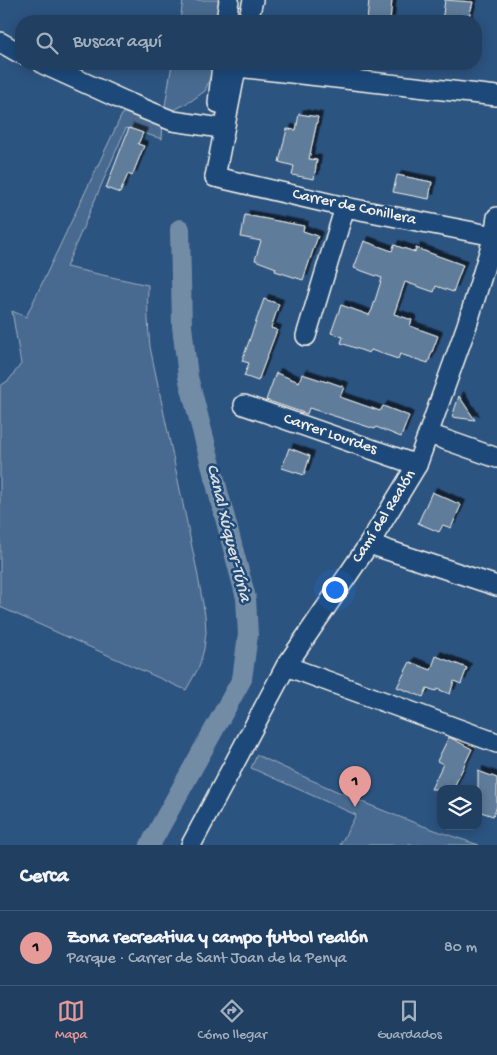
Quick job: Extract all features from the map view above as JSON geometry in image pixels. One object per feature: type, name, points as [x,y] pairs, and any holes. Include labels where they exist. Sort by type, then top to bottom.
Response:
[{"type":"street","points":[[227,15],[228,0]]},
{"type":"street","points":[[249,15],[253,0]]},
{"type":"street","points":[[0,42],[15,51]]},
{"type":"street","points":[[56,70],[129,104],[173,121],[214,127]]},
{"type":"street","points":[[215,177],[209,162],[219,98],[230,70]]},
{"type":"street","points":[[215,177],[231,70]]},
{"type":"street","points":[[275,70],[497,96]]},
{"type":"street","name":"Carrer de Conillera","points":[[215,177],[345,207],[494,236]]},
{"type":"street","points":[[306,336],[345,207]]},
{"type":"street","name":"Camí del Realón","points":[[191,845],[286,666],[369,544],[417,465],[467,325],[494,236],[497,217]]},
{"type":"street","name":"Carrer Lourdes","points":[[244,405],[417,465]]},
{"type":"street","points":[[429,434],[497,458]]},
{"type":"street","points":[[369,544],[497,586]]},
{"type":"street","points":[[286,666],[497,743]]},
{"type":"shaded area","points":[[183,0],[222,0],[221,15],[181,15]]},
{"type":"shaded area","points":[[171,70],[213,70],[205,91],[163,118]]},
{"type":"shaded area","points":[[126,106],[163,121],[162,139],[126,128],[66,267],[148,285],[150,347],[205,615],[204,649],[199,667],[186,690],[0,607],[0,386],[9,380],[21,364],[12,311],[26,317]]},
{"type":"shaded area","points":[[257,755],[366,804],[422,826],[479,845],[340,845],[356,815],[251,768]]},
{"type":"building","points":[[369,0],[392,0],[391,15],[368,15]]},
{"type":"building","points":[[445,0],[473,2],[470,15],[443,15]]},
{"type":"building","points":[[299,114],[318,117],[309,159],[317,160],[314,179],[292,175],[294,166],[279,162],[287,129],[296,130]]},
{"type":"building","points":[[129,128],[143,133],[138,144],[144,146],[132,176],[128,174],[120,193],[106,188]]},
{"type":"building","points":[[397,175],[432,182],[429,199],[393,192]]},
{"type":"building","points":[[245,215],[304,226],[303,231],[318,236],[303,280],[275,271],[276,268],[255,260],[261,241],[241,237]]},
{"type":"building","points":[[364,241],[392,251],[394,245],[415,252],[416,248],[463,265],[453,292],[436,286],[434,292],[405,282],[394,314],[412,320],[410,326],[438,336],[428,363],[400,354],[398,359],[371,350],[369,353],[341,343],[343,337],[331,333],[341,305],[369,315],[372,310],[382,278],[354,268]]},
{"type":"building","points":[[264,299],[279,304],[271,328],[277,330],[258,381],[244,376],[249,363],[242,361]]},
{"type":"building","points":[[276,373],[299,382],[302,374],[327,381],[344,387],[340,397],[380,411],[383,406],[409,416],[401,437],[376,427],[375,429],[309,408],[307,414],[266,400]]},
{"type":"building","points":[[459,396],[475,420],[452,417]]},
{"type":"building","points":[[289,448],[310,456],[304,475],[282,468]]},
{"type":"building","points":[[432,492],[461,505],[451,528],[443,525],[439,532],[418,523]]},
{"type":"building","points":[[436,656],[467,668],[461,684],[454,681],[450,694],[437,689],[436,691],[427,688],[423,697],[397,687],[410,662],[431,670]]},
{"type":"building","points":[[449,737],[472,749],[455,785],[437,785],[437,789],[431,789],[443,764],[437,761]]},
{"type":"building","points":[[478,771],[497,778],[497,806],[493,816],[482,812],[482,785],[478,785]]},
{"type":"waterway","name":"Canal Xúquer-Túria","points":[[150,845],[242,679],[248,635],[246,598],[188,377],[182,326],[180,229]]},
{"type":"place","name":"Zona recreativa y campo futbol realón","points":[[355,807]]}]
